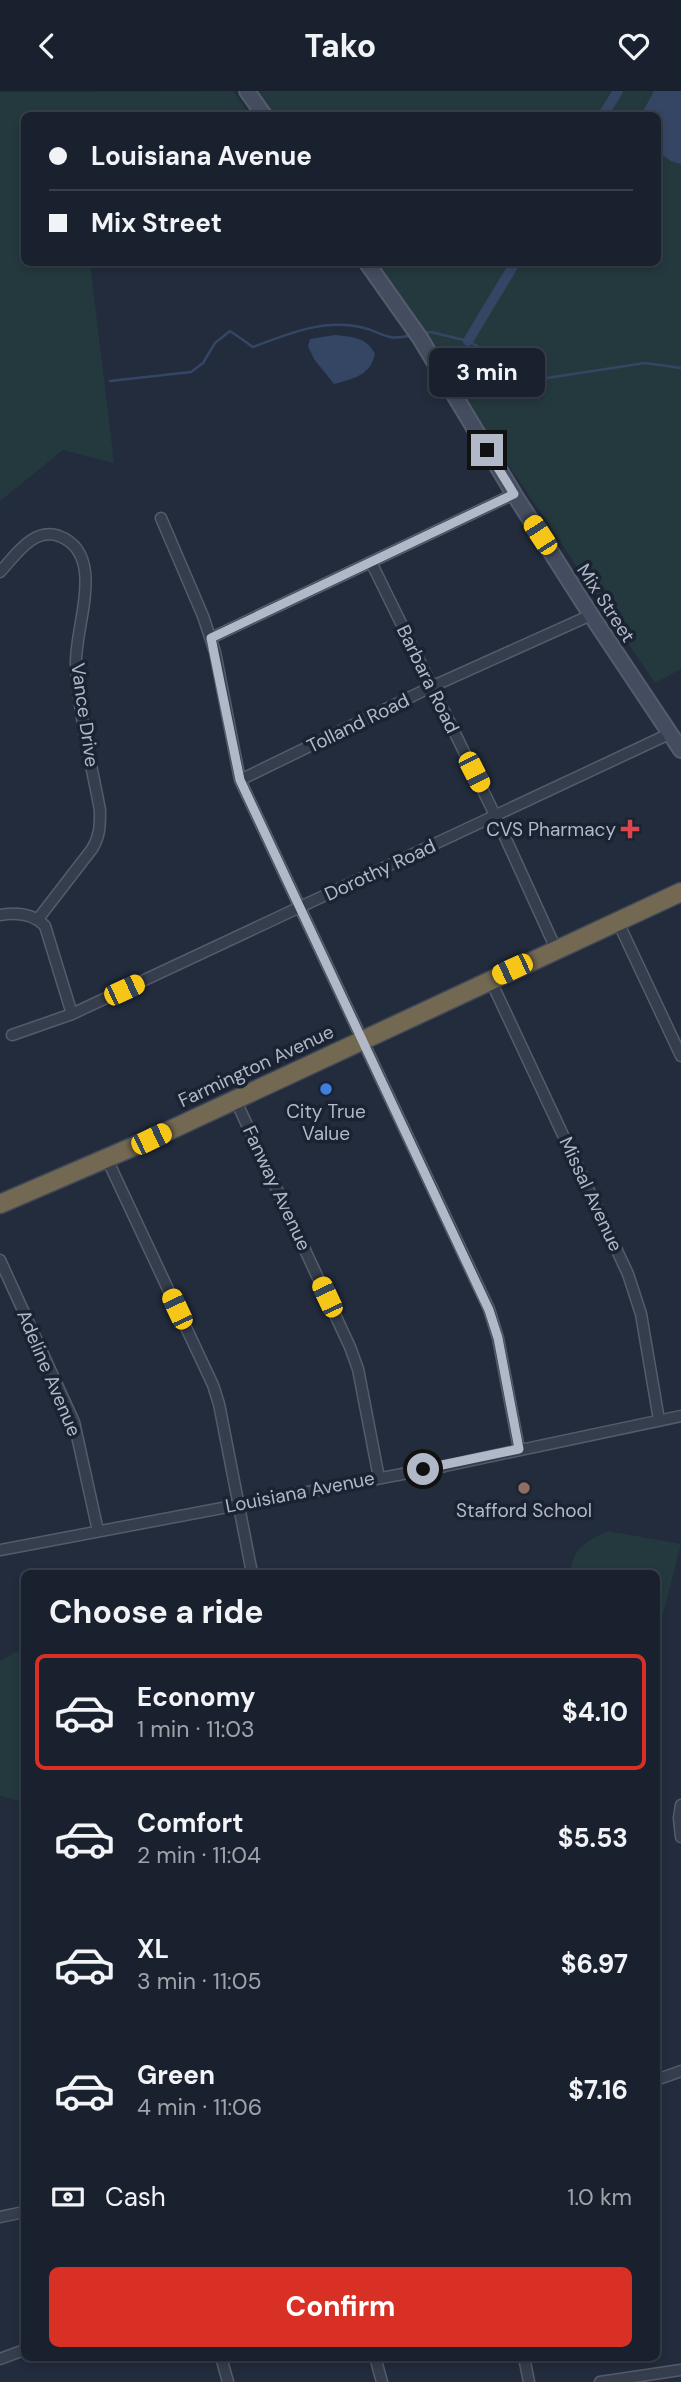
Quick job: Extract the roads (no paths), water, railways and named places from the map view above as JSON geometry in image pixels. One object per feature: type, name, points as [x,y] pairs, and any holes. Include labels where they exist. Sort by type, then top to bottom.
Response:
[{"type":"highway","name":"Farmington Avenue","points":[[0,1205],[107,1159],[681,892]]},
{"type":"main road","points":[[247,91],[262,112]]},
{"type":"main road","name":"Mix Street","points":[[368,266],[418,334],[514,494],[681,750]]},
{"type":"street","points":[[211,638],[514,494]]},
{"type":"street","points":[[161,519],[211,638],[240,780],[302,907],[489,1310],[498,1338],[519,1449]]},
{"type":"street","name":"Vance Drive","points":[[0,572],[38,535],[55,535],[68,540],[85,562],[86,578],[77,635],[76,661],[78,692],[100,810],[99,839],[38,919]]},
{"type":"street","name":"Barbara Road","points":[[371,562],[495,815],[556,949]]},
{"type":"street","name":"Tolland Road","points":[[240,780],[431,687],[591,615]]},
{"type":"street","name":"Dorothy Road","points":[[12,1035],[72,1014],[669,734]]},
{"type":"street","points":[[0,915],[20,913],[38,919],[49,934],[72,1014]]},
{"type":"street","points":[[617,921],[681,1056]]},
{"type":"street","name":"Missal Avenue","points":[[490,979],[628,1274],[640,1314],[659,1420]]},
{"type":"street","name":"Fanway Avenue","points":[[235,1099],[350,1347],[358,1369],[379,1478]]},
{"type":"street","points":[[107,1159],[213,1385],[251,1570]]},
{"type":"street","name":"Adeline Avenue","points":[[0,1260],[74,1422],[98,1531]]},
{"type":"street","name":"Louisiana Avenue","points":[[0,1550],[379,1478],[681,1416]]},
{"type":"street","points":[[681,1805],[681,1836]]},
{"type":"street","points":[[660,2079],[681,2071]]},
{"type":"street","points":[[0,2217],[21,2214]]},
{"type":"street","points":[[0,2359],[21,2351]]},
{"type":"street","points":[[222,2361],[228,2382]]},
{"type":"street","points":[[376,2361],[382,2382]]},
{"type":"street","points":[[525,2361],[528,2382]]},
{"type":"street","points":[[600,2382],[681,2370]]},
{"type":"water","points":[[654,91],[681,91],[681,164],[661,154],[661,112],[643,112]]},
{"type":"water","points":[[335,335],[363,341],[375,354],[365,372],[334,384],[314,359],[308,346],[310,339]]},
{"type":"waterway","points":[[605,112],[618,91]]},
{"type":"waterway","points":[[468,341],[513,266]]},
{"type":"waterway","points":[[110,381],[191,372],[203,363],[215,343],[230,331],[253,347],[319,326],[360,327],[389,337],[413,335]]},
{"type":"waterway","points":[[423,333],[431,332],[468,341],[506,362],[547,378],[645,363],[681,368]]},
{"type":"place","name":"CVS Pharmacy","points":[[630,829]]},
{"type":"place","name":"City True Value","points":[[326,1089]]},
{"type":"place","name":"Stafford School","points":[[524,1488]]}]
